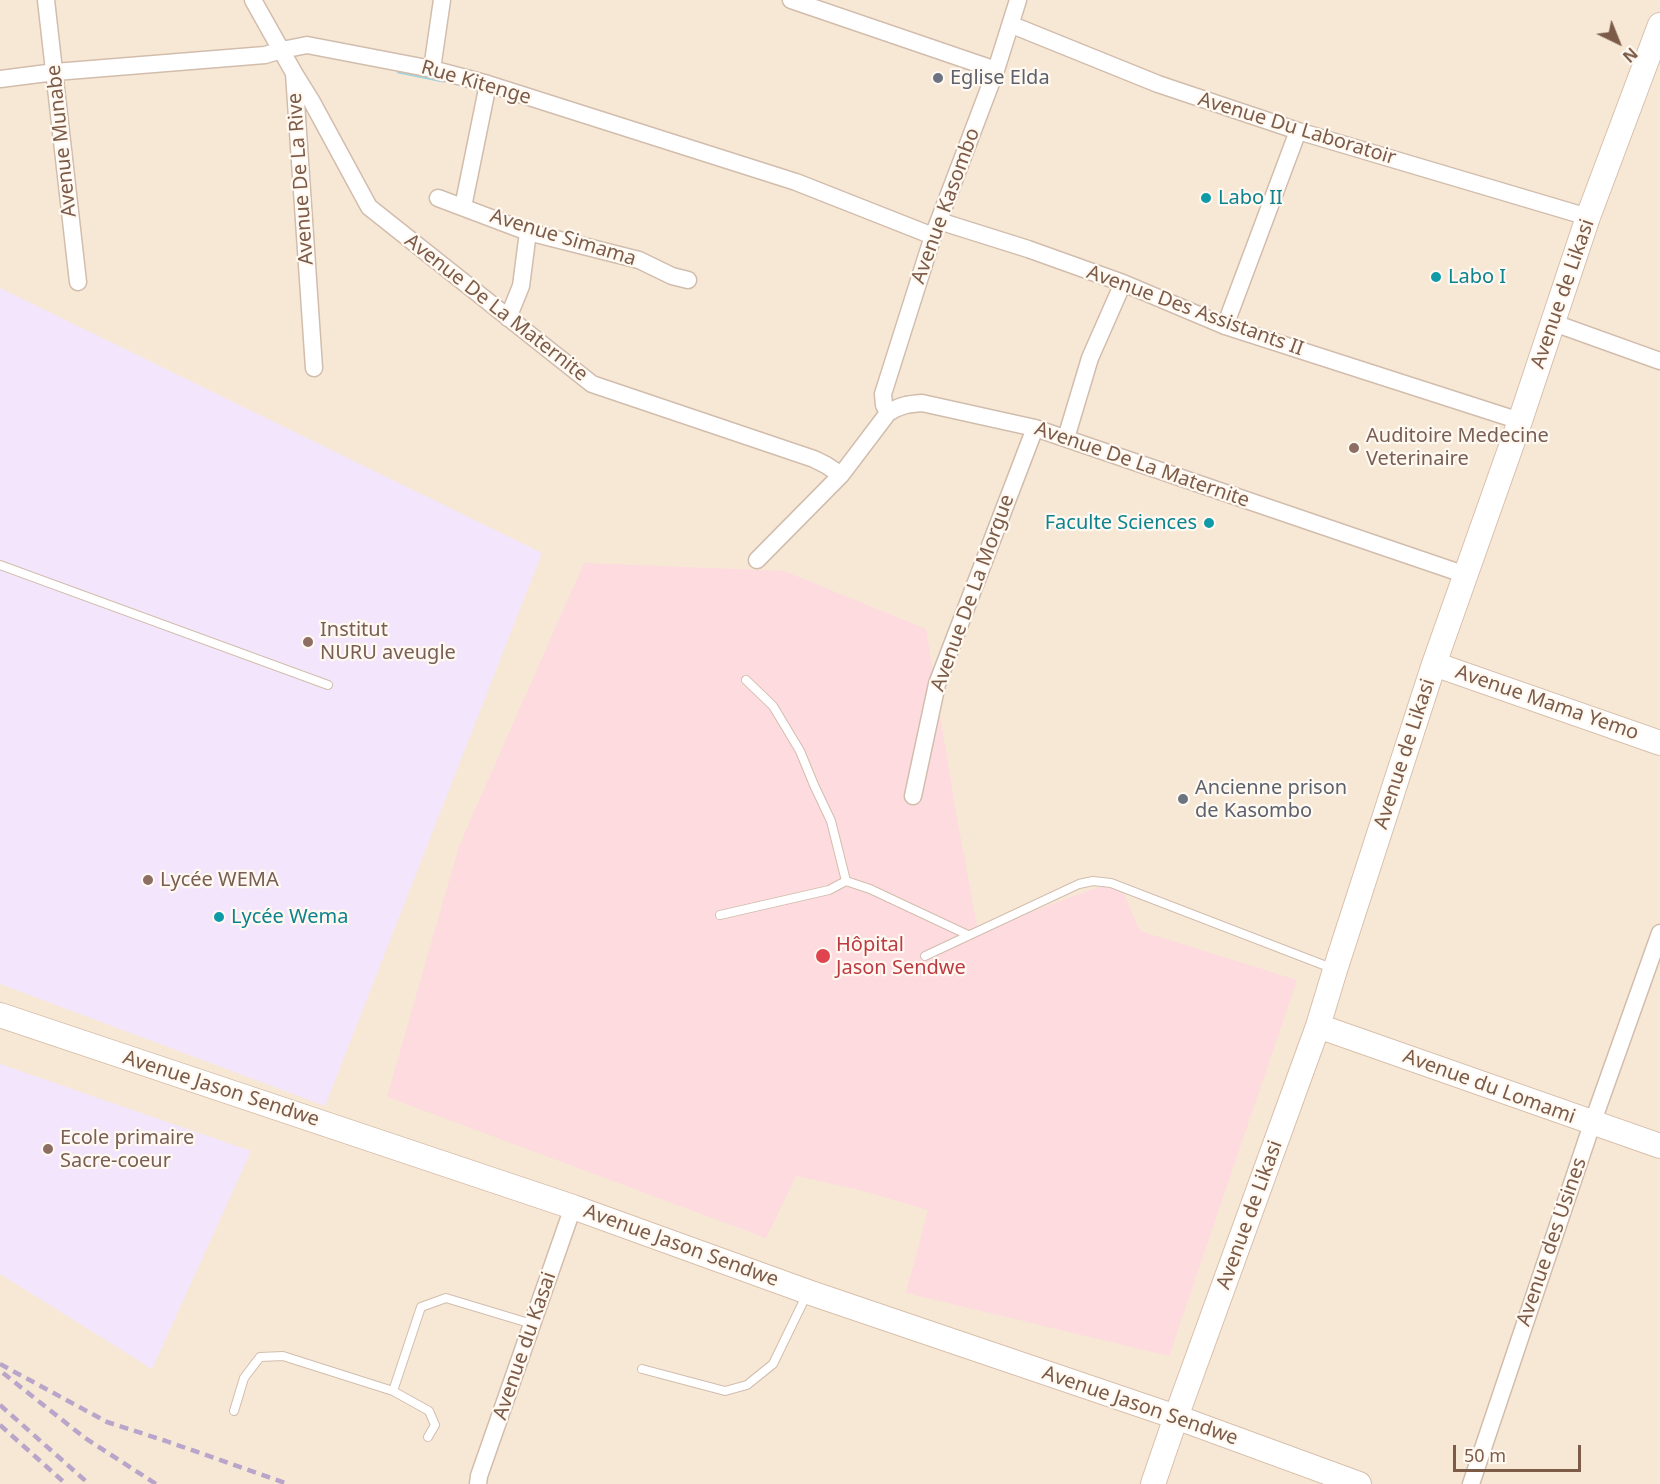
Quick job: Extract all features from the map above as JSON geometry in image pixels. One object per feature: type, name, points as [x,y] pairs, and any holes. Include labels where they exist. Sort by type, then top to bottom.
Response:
[{"type":"main road","name":"Avenue de Likasi","points":[[1153,1484],[1318,1026],[1434,664],[1554,323],[1588,217],[1660,25]]},
{"type":"main road","name":"Avenue Mama Yemo","points":[[1434,664],[1660,742]]},
{"type":"main road","name":"Avenue Jason Sendwe","points":[[0,1015],[573,1208],[808,1292],[1176,1417],[1359,1484]]},
{"type":"main road","name":"Avenue du Lomami","points":[[1318,1026],[1660,1146]]},
{"type":"street","name":"Avenue Munabe","points":[[46,0],[78,282]]},
{"type":"street","name":"Avenue De La Rive","points":[[254,0],[294,73],[314,368]]},
{"type":"street","points":[[432,69],[442,0]]},
{"type":"street","points":[[791,0],[996,70]]},
{"type":"street","name":"Avenue Kasombo","points":[[888,413],[884,405],[883,394],[936,228],[996,70],[1018,0]]},
{"type":"street","name":"Avenue Du Laboratoir","points":[[1012,25],[1158,84],[1298,131],[1588,217]]},
{"type":"street","name":"Rue Kitenge","points":[[0,79],[55,72],[265,55],[307,45],[432,69],[488,84],[936,228]]},
{"type":"street","name":"Avenue De La Maternite","points":[[294,73],[369,207],[592,384],[814,459],[841,475]]},
{"type":"street","points":[[463,207],[488,84]]},
{"type":"street","points":[[1226,326],[1298,131]]},
{"type":"street","name":"Avenue Simama","points":[[438,198],[528,232],[639,260],[672,276],[688,280]]},
{"type":"street","name":"Avenue Des Assistants II","points":[[936,228],[1028,249],[1123,283],[1226,326],[1520,421]]},
{"type":"street","points":[[508,318],[521,286],[528,232]]},
{"type":"street","points":[[1066,438],[1090,358],[1123,283]]},
{"type":"street","points":[[1554,323],[1660,361]]},
{"type":"street","name":"Avenue De La Maternite","points":[[888,413],[907,404],[922,403],[1035,428],[1466,575]]},
{"type":"street","points":[[757,560],[841,475],[888,413]]},
{"type":"street","name":"Avenue De La Morgue","points":[[913,796],[937,684],[1035,428]]},
{"type":"street","name":"Avenue des Usines","points":[[1471,1484],[1592,1124],[1660,933]]},
{"type":"street","name":"Avenue du Kasai","points":[[478,1484],[573,1208]]},
{"type":"lane","points":[[0,565],[328,685]]},
{"type":"lane","points":[[746,680],[773,706],[800,751],[831,821],[846,880]]},
{"type":"lane","points":[[720,915],[829,890],[846,880],[870,888],[968,935]]},
{"type":"lane","points":[[925,956],[1079,884],[1092,881],[1111,883],[1335,970]]},
{"type":"lane","points":[[642,1369],[725,1392],[747,1385],[773,1364],[808,1292]]},
{"type":"lane","points":[[393,1391],[421,1307],[446,1298],[532,1324]]},
{"type":"lane","points":[[234,1411],[244,1378],[260,1357],[283,1356],[393,1391],[429,1411],[435,1425],[428,1437]]},
{"type":"shaded area","points":[[0,0],[1660,0],[1660,1484],[0,1484]]},
{"type":"shaded area","points":[[0,288],[542,553],[325,1106],[0,984]]},
{"type":"shaded area","name":"Hôpital Jason Sendwe","points":[[584,563],[784,571],[926,629],[978,931],[1118,880],[1140,931],[1297,980],[1169,1356],[906,1293],[928,1210],[860,1190],[796,1176],[766,1238],[387,1097],[459,846]]},
{"type":"shaded area","points":[[0,1064],[251,1151],[152,1369],[0,1274]]},
{"type":"waterway","points":[[399,71],[443,80]]},
{"type":"railway","points":[[0,1364],[107,1422],[288,1484]]},
{"type":"railway","points":[[3,1373],[85,1438],[156,1484]]},
{"type":"railway","points":[[0,1405],[89,1484]]},
{"type":"railway","points":[[0,1425],[66,1484]]},
{"type":"place","name":"Eglise Elda","points":[[938,78]]},
{"type":"place","name":"Labo II","points":[[1206,198]]},
{"type":"place","name":"Labo I","points":[[1436,277]]},
{"type":"place","name":"Auditoire Medecine Veterinaire","points":[[1354,448]]},
{"type":"place","name":"Faculte Sciences","points":[[1209,523]]},
{"type":"place","name":"Institut NURU aveugle","points":[[308,642]]},
{"type":"place","name":"Ancienne prison de Kasombo","points":[[1183,799]]},
{"type":"place","name":"Lycée WEMA","points":[[148,880]]},
{"type":"place","name":"Lycée Wema","points":[[219,917]]},
{"type":"place","name":"Hôpital Jason Sendwe","points":[[823,956]]},
{"type":"place","name":"Ecole primaire Sacre-coeur","points":[[48,1149]]}]
